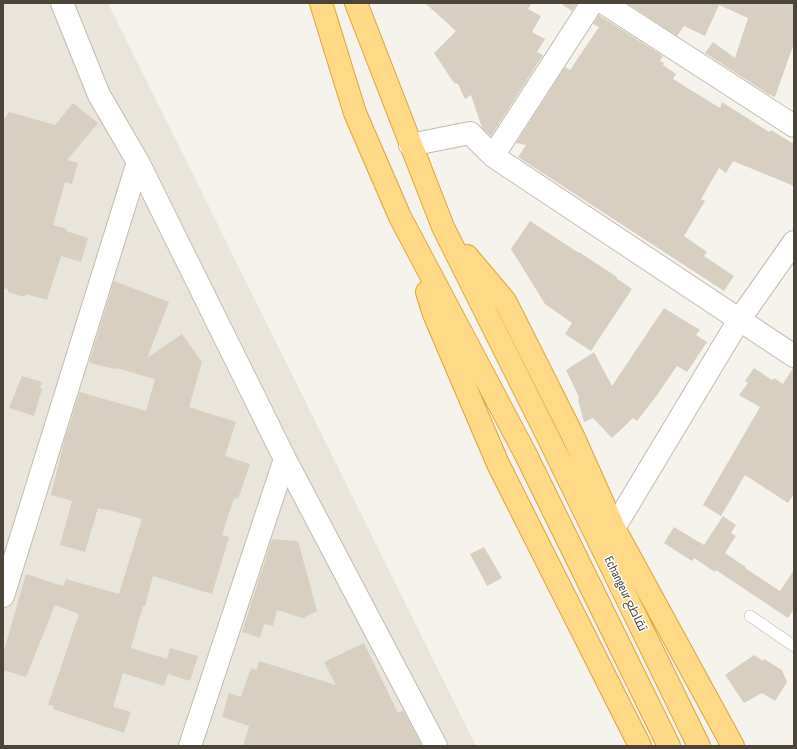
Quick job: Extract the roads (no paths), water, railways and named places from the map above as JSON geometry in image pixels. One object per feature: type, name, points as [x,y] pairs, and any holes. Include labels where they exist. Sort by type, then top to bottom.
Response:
[{"type":"highway","points":[[321,3],[356,113],[400,217],[434,314],[498,464],[640,746]]},
{"type":"highway","points":[[356,3],[443,227],[505,301],[573,436],[614,528],[733,746]]},
{"type":"highway","name":"Echangeur تقاطع","points":[[400,217],[525,453],[669,746]]},
{"type":"highway","name":"Echangeur تقاطع","points":[[443,227],[700,746]]},
{"type":"street","points":[[62,3],[99,95],[138,162],[285,459],[436,746]]},
{"type":"street","points":[[493,156],[592,3]]},
{"type":"street","points":[[604,3],[794,126]]},
{"type":"street","points":[[410,145],[470,134],[493,156],[794,356]]},
{"type":"street","points":[[3,596],[138,162]]},
{"type":"street","points":[[614,528],[739,320],[794,242]]},
{"type":"street","points":[[190,746],[285,459]]},
{"type":"lane","points":[[750,616],[794,646]]}]
